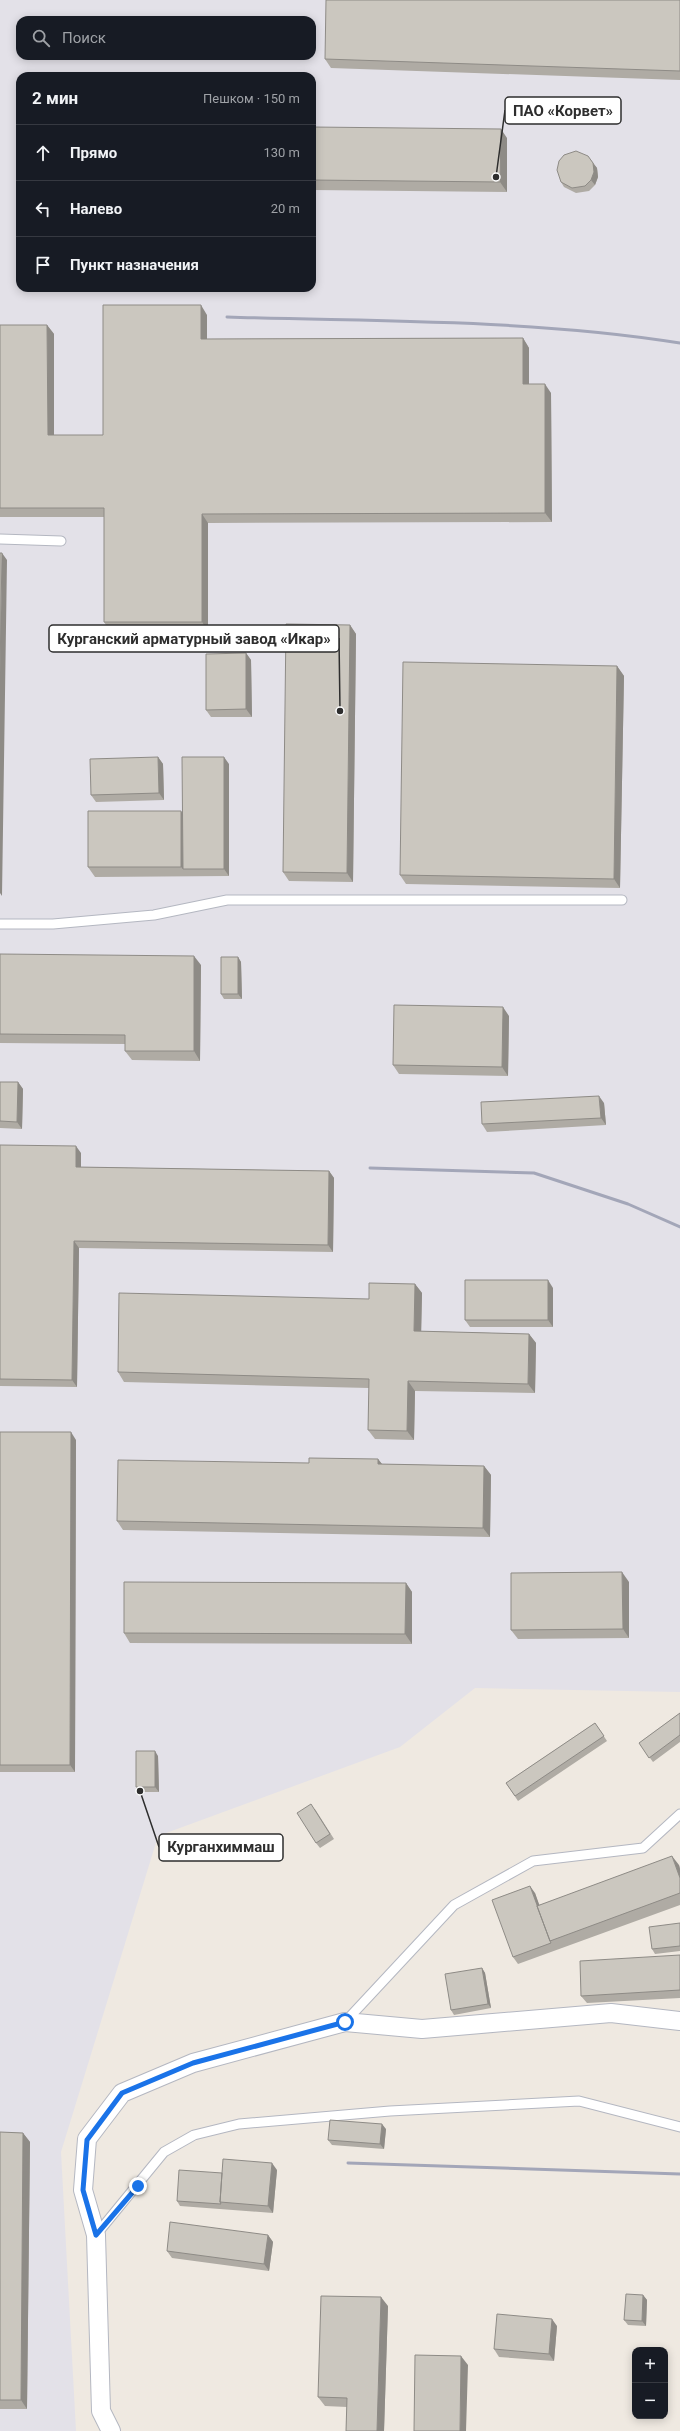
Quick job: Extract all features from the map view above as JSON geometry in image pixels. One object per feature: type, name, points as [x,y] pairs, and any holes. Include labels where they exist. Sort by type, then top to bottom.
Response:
[{"type":"street","points":[[111,2431],[101,2411],[96,2235],[83,2190],[87,2140],[122,2093],[193,2063],[345,2022],[422,2029],[611,2013],[680,2021]]},
{"type":"lane","points":[[0,539],[61,541]]},
{"type":"lane","points":[[0,924],[53,924],[154,915],[227,900],[622,900]]},
{"type":"lane","points":[[345,2022],[454,1906],[533,1861],[643,1848],[680,1814]]},
{"type":"lane","points":[[96,2235],[164,2152],[194,2135],[240,2124],[390,2111],[579,2101],[680,2126]]},
{"type":"shaded area","points":[[0,0],[680,0],[680,1692],[475,1688],[400,1747],[158,1836],[61,2152],[76,2431],[0,2431]]},
{"type":"building","points":[[326,0],[680,0],[680,71],[325,59]]},
{"type":"building","points":[[316,127],[501,129],[500,182],[316,180]]},
{"type":"building","points":[[576,151],[588,156],[593,163],[594,172],[591,180],[585,186],[572,188],[561,182],[557,170],[559,161],[564,155]]},
{"type":"building","points":[[103,305],[201,305],[201,339],[523,338],[523,384],[545,384],[545,513],[202,514],[202,622],[104,622],[104,508],[0,508],[0,325],[47,325],[48,435],[103,435]]},
{"type":"building","points":[[0,553],[2,553],[0,673]]},
{"type":"building","points":[[286,624],[350,625],[347,873],[283,872]]},
{"type":"building","points":[[246,653],[246,709],[206,710],[206,654]]},
{"type":"building","points":[[403,662],[617,666],[614,879],[400,875]]},
{"type":"building","points":[[158,757],[159,793],[91,795],[90,759]]},
{"type":"building","points":[[182,757],[224,757],[224,869],[183,869]]},
{"type":"building","points":[[88,811],[181,811],[181,867],[88,867]]},
{"type":"building","points":[[0,954],[194,956],[194,1051],[125,1051],[125,1035],[0,1034]]},
{"type":"building","points":[[221,957],[238,957],[238,994],[221,994]]},
{"type":"building","points":[[394,1005],[503,1007],[502,1067],[393,1065]]},
{"type":"building","points":[[0,1082],[18,1082],[17,1122],[0,1121]]},
{"type":"building","points":[[599,1096],[601,1118],[482,1124],[481,1102]]},
{"type":"building","points":[[0,1145],[76,1146],[76,1167],[329,1171],[328,1245],[74,1241],[72,1380],[0,1379]]},
{"type":"building","points":[[465,1280],[548,1280],[548,1320],[465,1320]]},
{"type":"building","points":[[369,1283],[415,1284],[414,1331],[529,1334],[528,1384],[408,1381],[407,1431],[368,1430],[369,1379],[118,1372],[119,1293],[369,1299]]},
{"type":"building","points":[[0,1432],[71,1432],[70,1765],[0,1765]]},
{"type":"building","points":[[309,1458],[378,1459],[378,1464],[484,1466],[483,1528],[117,1521],[118,1460],[309,1463]]},
{"type":"building","points":[[622,1572],[623,1629],[511,1630],[511,1573]]},
{"type":"building","points":[[124,1582],[406,1583],[405,1634],[124,1633]]},
{"type":"building","points":[[680,1713],[680,1735],[649,1758],[639,1743]]},
{"type":"building","points":[[595,1723],[604,1736],[515,1796],[506,1783]]},
{"type":"building","points":[[136,1751],[155,1751],[155,1787],[136,1787]]},
{"type":"building","points":[[311,1804],[330,1834],[316,1843],[297,1813]]},
{"type":"building","points":[[672,1856],[680,1878],[680,1893],[550,1941],[537,1906]]},
{"type":"building","points":[[530,1886],[551,1943],[513,1957],[492,1900]]},
{"type":"building","points":[[680,1923],[680,1946],[652,1949],[649,1927]]},
{"type":"building","points":[[680,1955],[680,1990],[581,1996],[580,1961]]},
{"type":"building","points":[[482,1968],[488,2004],[451,2010],[445,1974]]},
{"type":"building","points":[[330,2120],[382,2124],[380,2144],[328,2140]]},
{"type":"building","points":[[0,2132],[23,2133],[21,2400],[0,2400]]},
{"type":"building","points":[[223,2159],[272,2163],[268,2206],[220,2202]]},
{"type":"building","points":[[179,2170],[222,2173],[221,2204],[177,2201]]},
{"type":"building","points":[[170,2222],[268,2235],[264,2264],[167,2251]]},
{"type":"building","points":[[626,2294],[643,2295],[642,2321],[624,2320]]},
{"type":"building","points":[[321,2296],[381,2297],[377,2431],[346,2431],[347,2398],[318,2397]]},
{"type":"building","points":[[497,2314],[552,2319],[549,2354],[494,2349]]},
{"type":"building","points":[[415,2355],[461,2356],[460,2431],[414,2431]]},
{"type":"railway","points":[[227,317],[397,321],[511,326],[624,335],[680,343]]},
{"type":"railway","points":[[370,1168],[534,1173],[628,1204],[680,1227]]},
{"type":"railway","points":[[348,2163],[680,2174]]},
{"type":"place","name":"ПАО «Корвет»","points":[[496,177]]},
{"type":"place","name":"Курганский арматурный завод «Икар»","points":[[340,711]]},
{"type":"place","name":"Курганхиммаш","points":[[140,1791]]},
{"type":"route","points":[[138,2186],[96,2235],[83,2190],[87,2140],[122,2093],[193,2063],[345,2022]]}]
